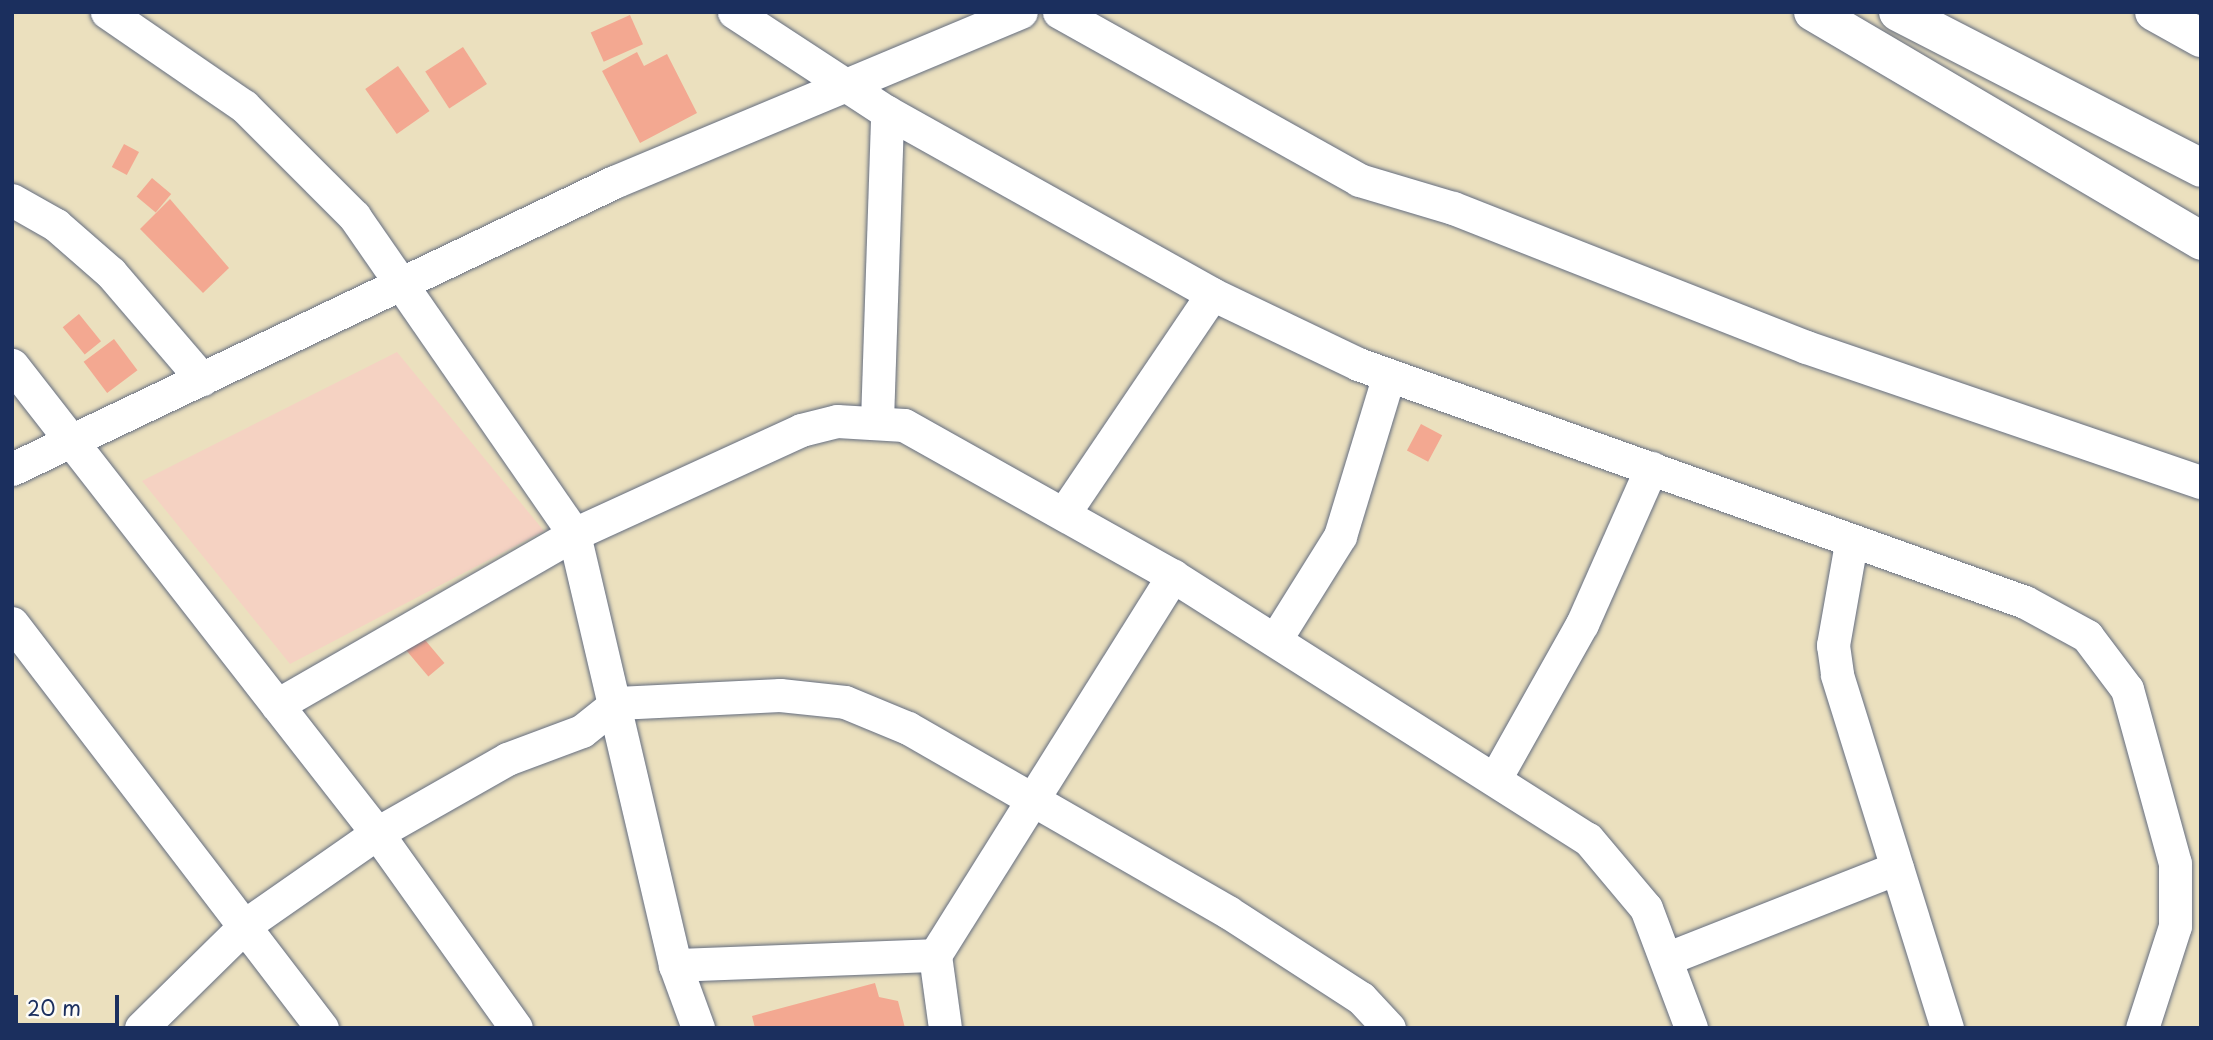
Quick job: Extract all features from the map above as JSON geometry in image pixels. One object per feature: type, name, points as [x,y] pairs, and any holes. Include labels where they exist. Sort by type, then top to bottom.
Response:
[{"type":"highway","points":[[1813,12],[2201,241]]},
{"type":"highway","points":[[1898,12],[2152,147],[2201,168]]},
{"type":"highway","points":[[2154,12],[2201,37]]},
{"type":"highway","points":[[2152,147],[2201,183]]},
{"type":"street","points":[[107,12],[244,106],[354,216],[574,534],[617,703],[675,965],[698,1028]]},
{"type":"street","points":[[734,12],[887,113],[1212,294],[1389,375],[1651,468],[2066,622],[2119,671],[2175,863],[2175,926],[2142,1028]]},
{"type":"street","points":[[12,469],[75,442],[614,182],[1021,12]]},
{"type":"street","points":[[1059,12],[1359,180],[1453,208],[1806,347],[2201,482]]},
{"type":"street","points":[[877,421],[887,113]]},
{"type":"street","points":[[12,200],[55,225],[111,273],[202,379]]},
{"type":"street","points":[[1064,513],[1212,294]]},
{"type":"street","points":[[12,365],[75,442],[377,833],[516,1028]]},
{"type":"street","points":[[1275,640],[1340,537],[1389,375]]},
{"type":"street","points":[[277,705],[574,534],[801,430],[877,421],[939,441],[1173,576],[1496,777],[1588,839],[1620,872],[1668,958],[1691,1028]]},
{"type":"street","points":[[1496,777],[1582,624],[1651,468]]},
{"type":"street","points":[[1851,544],[1833,645],[1837,675],[1947,1028]]},
{"type":"street","points":[[945,1028],[935,955],[1027,802],[1173,576]]},
{"type":"street","points":[[12,624],[248,923],[322,1028]]},
{"type":"street","points":[[141,1028],[248,923],[377,833],[506,759],[582,731],[617,703],[780,695],[845,702],[908,728],[1027,802],[1228,912],[1361,998],[1389,1028]]},
{"type":"street","points":[[1668,958],[1897,868]]},
{"type":"street","points":[[675,965],[935,955]]},
{"type":"shaded area","points":[[397,352],[544,531],[290,664],[142,481]]},
{"type":"building","points":[[630,15],[643,44],[604,62],[591,32]]},
{"type":"building","points":[[463,47],[487,84],[449,108],[425,72]]},
{"type":"building","points":[[637,52],[644,66],[667,54],[697,113],[640,143],[602,71]]},
{"type":"building","points":[[398,66],[430,111],[397,134],[365,89]]},
{"type":"building","points":[[124,144],[139,152],[127,175],[112,167]]},
{"type":"building","points":[[152,178],[171,194],[156,212],[137,196]]},
{"type":"building","points":[[170,199],[229,268],[203,293],[140,229]]},
{"type":"building","points":[[79,314],[101,341],[85,354],[63,327]]},
{"type":"building","points":[[114,339],[137,370],[107,393],[84,362]]},
{"type":"building","points":[[1421,424],[1442,435],[1428,462],[1407,450]]},
{"type":"building","points":[[420,634],[444,663],[428,677],[404,647]]},
{"type":"building","points":[[875,983],[879,997],[898,1001],[905,1028],[755,1028],[752,1016]]}]
